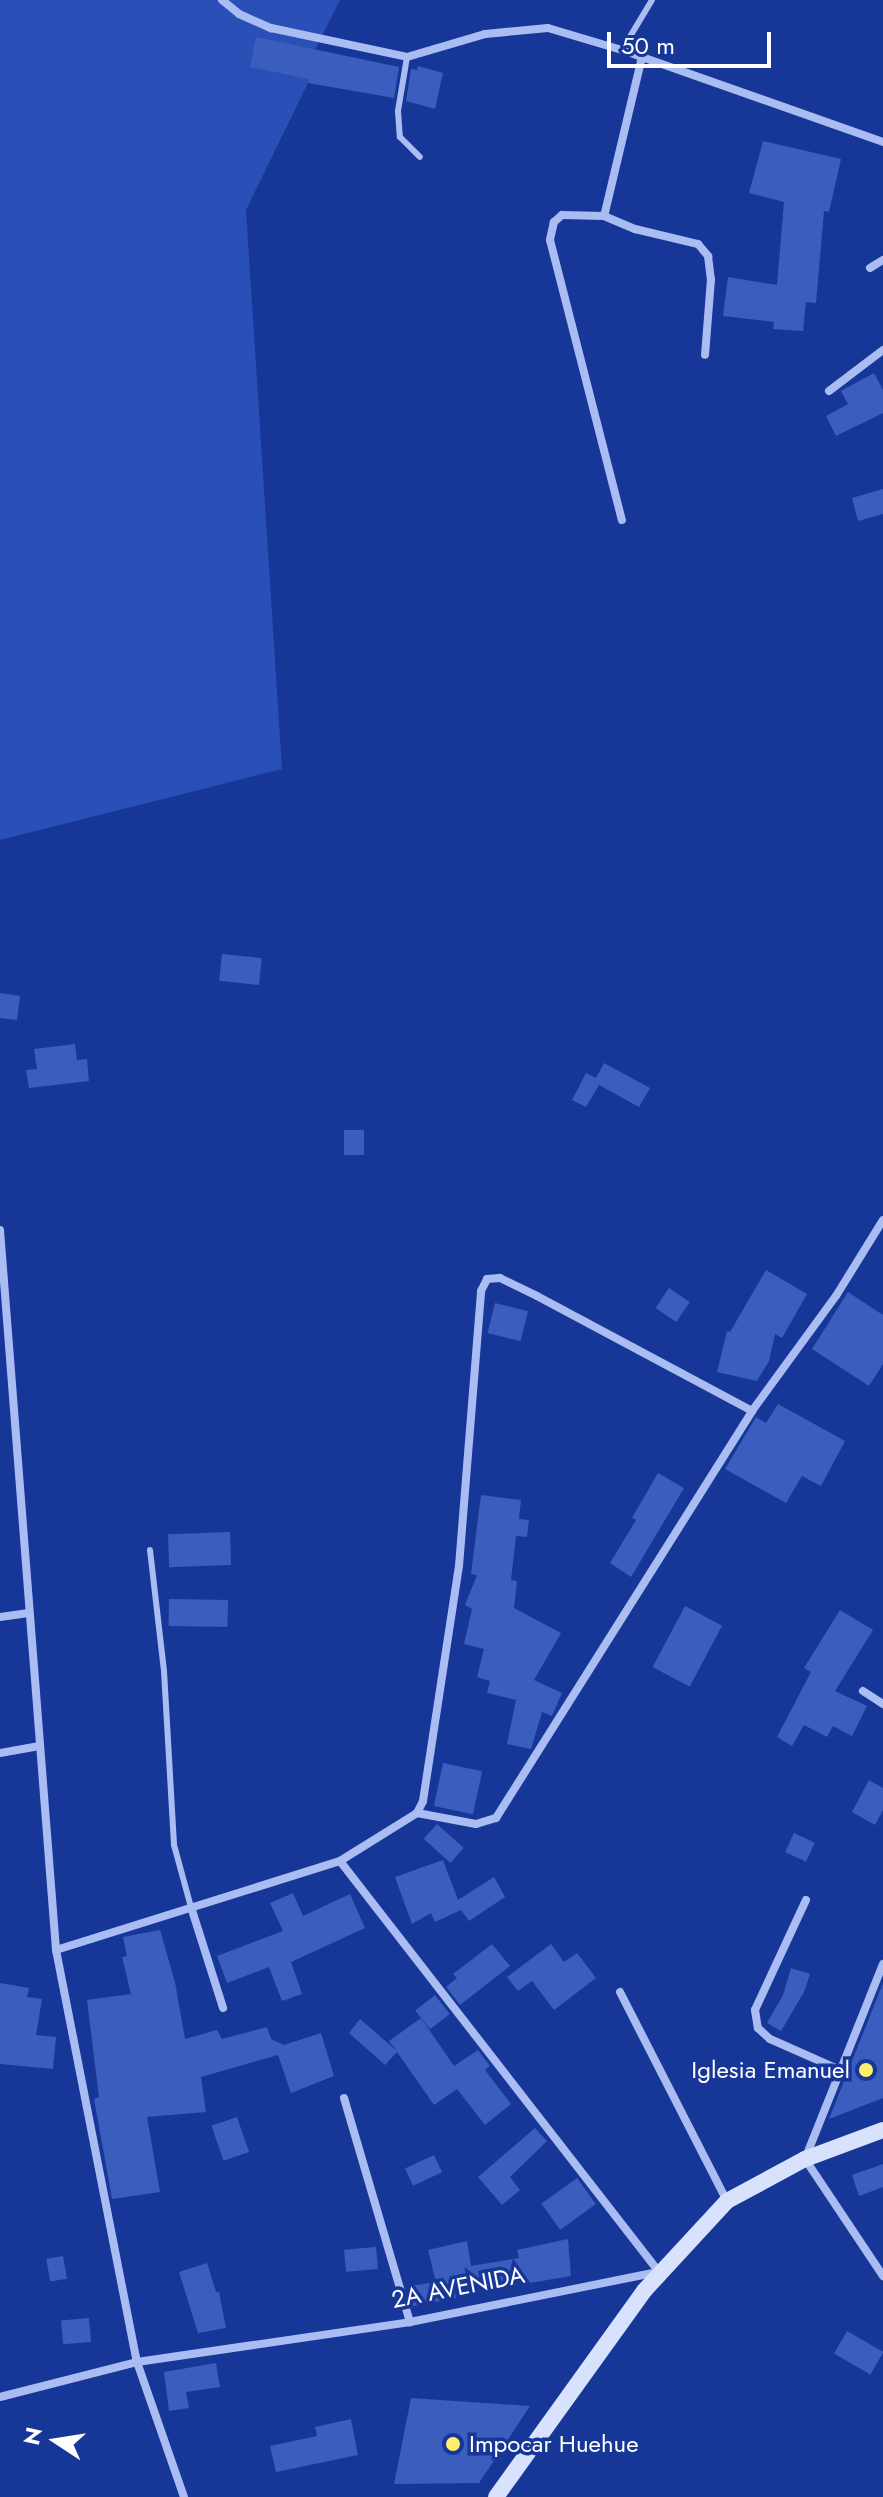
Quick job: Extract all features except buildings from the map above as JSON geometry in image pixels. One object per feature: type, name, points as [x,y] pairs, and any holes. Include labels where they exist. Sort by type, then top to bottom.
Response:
[{"type":"street","points":[[222,0],[239,14],[271,28],[407,57],[485,34],[548,28],[622,50],[883,142]]},
{"type":"street","points":[[604,216],[642,57]]},
{"type":"street","points":[[622,520],[550,240],[554,222],[562,215],[604,216],[635,229],[698,244],[708,256],[711,279],[705,355]]},
{"type":"street","points":[[870,268],[883,260]]},
{"type":"street","points":[[829,391],[883,350]]},
{"type":"street","points":[[417,1813],[476,1824],[496,1818],[752,1411],[836,1296],[883,1220]]},
{"type":"street","points":[[0,1230],[27,1613],[56,1950],[137,2362],[184,2497]]},
{"type":"street","points":[[56,1950],[340,1861],[417,1813],[423,1801],[459,1566],[481,1291],[487,1279],[500,1278],[537,1296],[752,1411]]},
{"type":"street","points":[[0,1617],[27,1613]]},
{"type":"street","points":[[863,1691],[883,1704]]},
{"type":"street","points":[[0,1753],[39,1746]]},
{"type":"street","points":[[340,1861],[659,2272]]},
{"type":"street","points":[[806,1900],[755,2010],[758,2028],[770,2039],[840,2070]]},
{"type":"street","points":[[191,1907],[223,2008]]},
{"type":"street","points":[[805,2159],[883,1964]]},
{"type":"street","points":[[620,1992],[727,2201]]},
{"type":"street","points":[[344,2098],[410,2322]]},
{"type":"street","points":[[496,2497],[659,2272],[727,2201],[805,2159],[883,2130]]},
{"type":"street","points":[[805,2159],[883,2276]]},
{"type":"street","name":"2A AVENIDA","points":[[0,2397],[137,2362],[410,2322],[659,2272]]},
{"type":"lane","points":[[622,50],[652,0]]},
{"type":"lane","points":[[407,57],[398,111],[400,137],[420,157]]},
{"type":"lane","points":[[150,1550],[164,1671],[174,1845],[191,1907]]},
{"type":"shaded area","points":[[0,0],[340,0],[315,50],[308,83],[246,210],[282,769],[0,840]]},
{"type":"place","name":"Iglesia Emanuel","points":[[866,2070]]},
{"type":"place","name":"Impocar Huehue","points":[[453,2444]]}]
